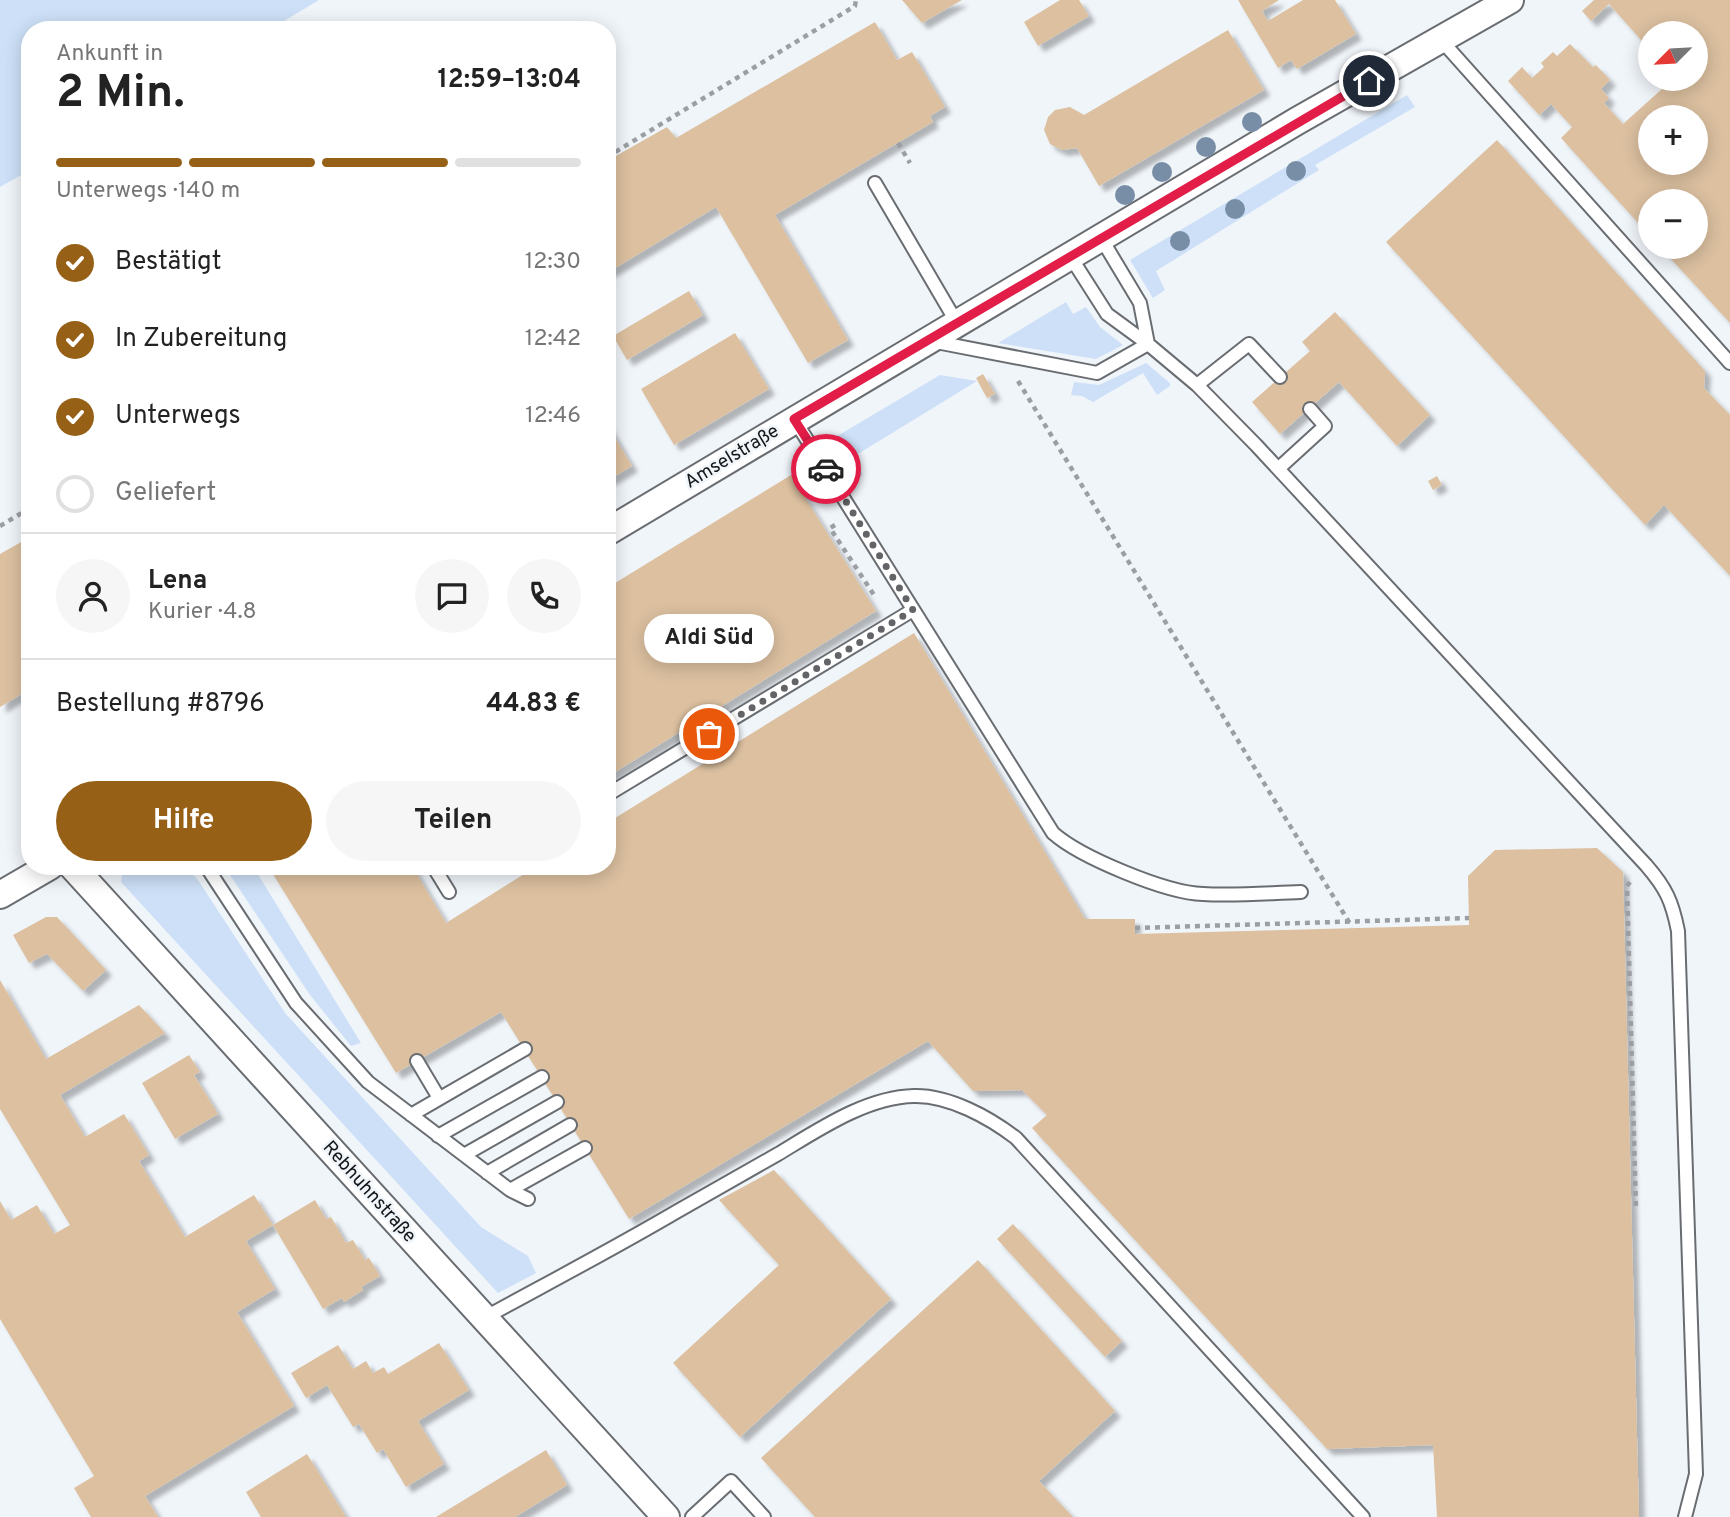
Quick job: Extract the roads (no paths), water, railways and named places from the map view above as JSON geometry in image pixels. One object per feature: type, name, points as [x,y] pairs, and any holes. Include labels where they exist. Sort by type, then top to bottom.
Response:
[{"type":"street","name":"Amselstraße","points":[[616,527],[1297,121],[1510,0]]},
{"type":"street","points":[[0,895],[34,875]]},
{"type":"street","name":"Rebhuhnstraße","points":[[80,875],[666,1517]]},
{"type":"lane","points":[[1441,40],[1730,363]]},
{"type":"lane","points":[[875,183],[957,323]]},
{"type":"lane","points":[[1101,238],[1140,303],[1148,344]]},
{"type":"lane","points":[[1070,256],[1107,314],[1198,385],[1279,468],[1646,865],[1662,884],[1673,904],[1678,931],[1696,1474],[1685,1517]]},
{"type":"lane","points":[[927,340],[1097,373],[1148,344]]},
{"type":"lane","points":[[1198,385],[1248,344],[1280,377]]},
{"type":"lane","points":[[1279,468],[1325,426],[1310,408]]},
{"type":"lane","points":[[794,419],[1053,833],[1067,845],[1118,870],[1200,894],[1301,892]]},
{"type":"lane","points":[[616,790],[913,610]]},
{"type":"lane","points":[[212,875],[296,1003],[368,1082],[510,1190],[528,1199]]},
{"type":"lane","points":[[439,875],[449,892]]},
{"type":"lane","points":[[411,1115],[525,1049]]},
{"type":"lane","points":[[417,1061],[439,1098]]},
{"type":"lane","points":[[438,1136],[541,1077]]},
{"type":"lane","points":[[484,1318],[843,1118],[870,1106],[900,1098],[929,1098],[972,1110],[1016,1138],[1363,1517]]},
{"type":"lane","points":[[464,1155],[557,1102]]},
{"type":"lane","points":[[487,1173],[570,1125]]},
{"type":"lane","points":[[510,1190],[585,1148]]},
{"type":"lane","points":[[692,1517],[731,1481],[764,1517]]},
{"type":"place","name":"Aldi Süd","points":[[709,734]]}]
